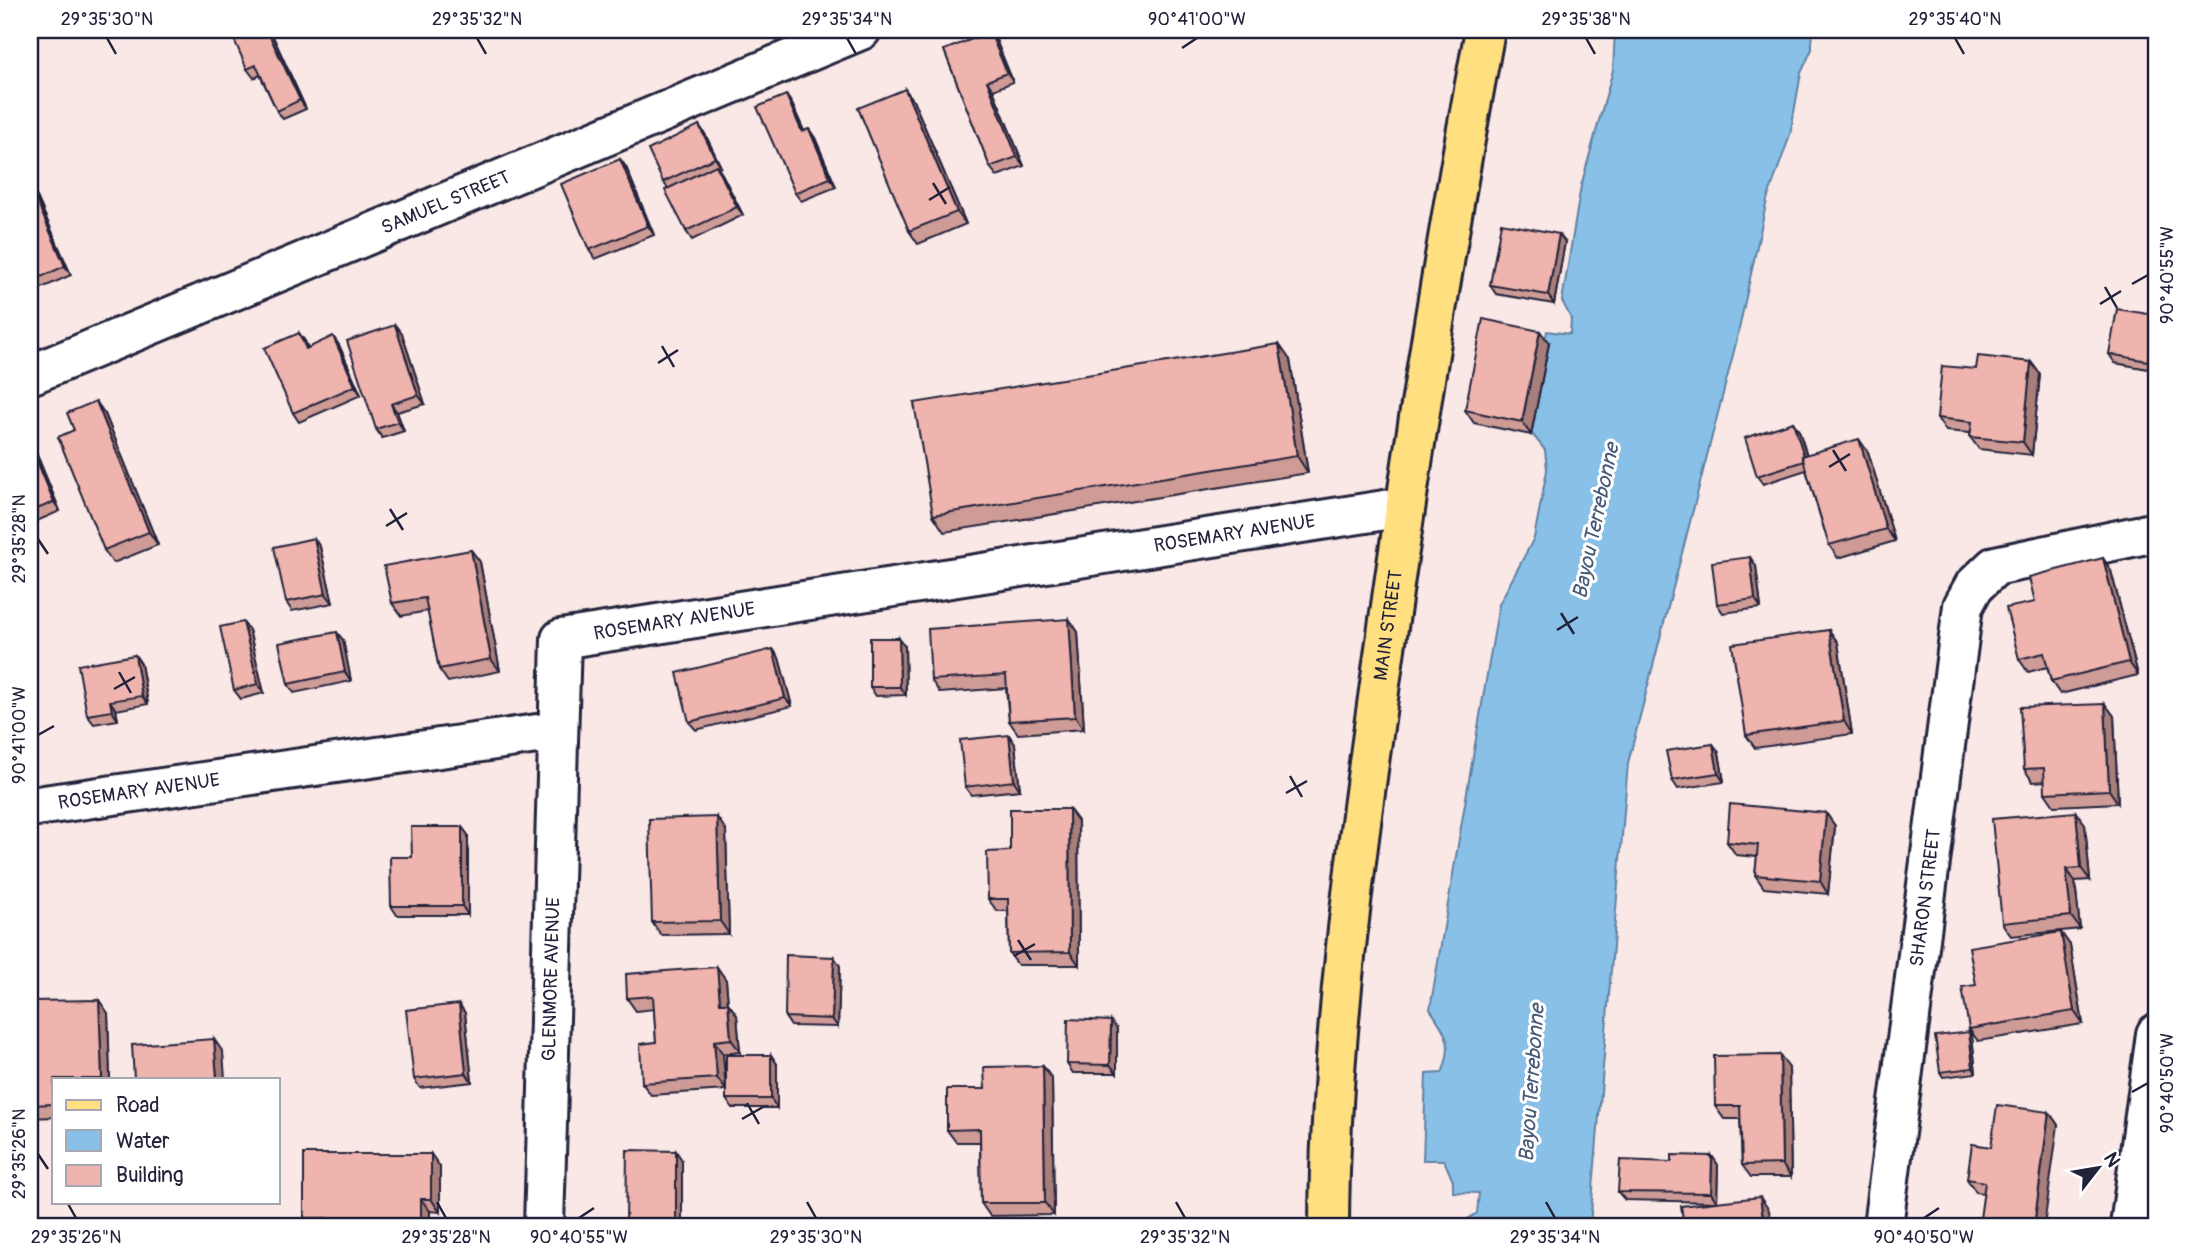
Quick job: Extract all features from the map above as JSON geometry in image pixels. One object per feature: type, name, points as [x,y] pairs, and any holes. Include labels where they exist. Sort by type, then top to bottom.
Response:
[{"type":"main road","name":"MAIN STREET","points":[[1329,1226],[1330,1165],[1349,898],[1404,507],[1485,30]]},
{"type":"street","name":"SAMUEL STREET","points":[[30,375],[861,30]]},
{"type":"street","name":"ROSEMARY AVENUE","points":[[30,807],[558,731],[561,639],[1404,507]]},
{"type":"street","name":"SHARON STREET","points":[[1883,1226],[1963,606],[1974,586],[1995,566],[2156,532]]},
{"type":"street","name":"GLENMORE AVENUE","points":[[544,1226],[558,731]]},
{"type":"street","points":[[2130,1226],[2156,1034]]},
{"type":"water","name":"Bayou Terrebonne","points":[[1615,30],[1812,30],[1812,49],[1801,73],[1790,135],[1767,200],[1736,343],[1628,763],[1590,1226],[1457,1226],[1477,1213],[1479,1193],[1453,1192],[1453,1181],[1444,1160],[1423,1160],[1426,1074],[1442,1073],[1448,1054],[1447,1039],[1430,1009],[1499,604],[1534,538],[1547,470],[1545,450],[1528,429],[1547,331],[1570,334],[1571,318],[1562,301],[1581,186],[1613,70]]},
{"type":"building","points":[[245,30],[267,30],[300,100],[277,111],[256,65],[247,69],[233,37]]},
{"type":"building","points":[[990,32],[1007,73],[987,81],[1017,157],[990,167],[944,50]]},
{"type":"building","points":[[905,89],[957,212],[909,231],[858,108]]},
{"type":"building","points":[[786,95],[802,132],[809,129],[830,178],[795,193],[757,107]]},
{"type":"building","points":[[699,125],[715,158],[663,182],[648,150]]},
{"type":"building","points":[[620,159],[648,226],[589,250],[561,184]]},
{"type":"building","points":[[716,165],[737,207],[686,231],[665,190]]},
{"type":"building","points":[[30,189],[65,266],[30,282]]},
{"type":"building","points":[[1501,223],[1559,234],[1548,295],[1490,285]]},
{"type":"building","points":[[2117,309],[2155,315],[2148,361],[2109,354]]},
{"type":"building","points":[[1483,319],[1540,331],[1522,422],[1465,410]]},
{"type":"building","points":[[395,325],[418,395],[391,404],[398,422],[376,429],[347,341]]},
{"type":"building","points":[[299,333],[306,349],[333,336],[355,386],[293,413],[264,348]]},
{"type":"building","points":[[1279,344],[1297,456],[933,515],[914,403]]},
{"type":"building","points":[[1978,356],[2031,362],[2023,442],[1970,437],[1972,422],[1937,418],[1942,366],[1976,369]]},
{"type":"building","points":[[96,401],[149,532],[104,550],[58,437],[74,430],[67,413]]},
{"type":"building","points":[[1793,422],[1804,461],[1757,476],[1745,438]]},
{"type":"building","points":[[1859,439],[1886,529],[1829,545],[1802,456]]},
{"type":"building","points":[[30,444],[54,502],[30,512]]},
{"type":"building","points":[[314,538],[326,594],[286,602],[274,547]]},
{"type":"building","points":[[471,550],[491,659],[439,669],[425,598],[392,603],[384,566]]},
{"type":"building","points":[[1750,557],[1755,599],[1717,604],[1712,562]]},
{"type":"building","points":[[2103,558],[2129,662],[2051,681],[2044,653],[2019,659],[2006,608],[2035,602],[2029,577]]},
{"type":"building","points":[[1069,619],[1075,717],[1009,721],[1006,675],[931,680],[928,629]]},
{"type":"building","points":[[243,622],[258,684],[234,690],[220,627]]},
{"type":"building","points":[[1829,630],[1844,721],[1746,735],[1732,644]]},
{"type":"building","points":[[337,632],[345,672],[288,684],[279,643]]},
{"type":"building","points":[[870,638],[899,638],[900,687],[870,687]]},
{"type":"building","points":[[773,649],[785,698],[689,722],[677,673]]},
{"type":"building","points":[[135,655],[142,696],[110,701],[112,711],[87,715],[78,665]]},
{"type":"building","points":[[2105,704],[2109,790],[2045,793],[2044,768],[2024,769],[2020,707]]},
{"type":"building","points":[[1009,735],[1014,781],[965,787],[960,740]]},
{"type":"building","points":[[1713,744],[1718,773],[1672,780],[1666,751]]},
{"type":"building","points":[[1730,804],[1826,813],[1820,881],[1755,875],[1758,845],[1727,842]]},
{"type":"building","points":[[1010,809],[1069,809],[1070,952],[1009,953],[1008,899],[988,899],[987,852],[1010,851]]},
{"type":"building","points":[[2076,812],[2081,868],[2066,869],[2071,916],[2002,923],[1992,819]]},
{"type":"building","points":[[717,817],[720,921],[652,922],[649,819]]},
{"type":"building","points":[[411,827],[462,827],[462,906],[391,906],[390,857],[412,857]]},
{"type":"building","points":[[2061,932],[2074,1011],[1969,1029],[1962,987],[1976,985],[1969,947]]},
{"type":"building","points":[[786,955],[834,957],[832,1019],[785,1017]]},
{"type":"building","points":[[717,967],[720,1003],[728,1003],[731,1039],[714,1041],[717,1078],[642,1083],[640,1044],[656,1042],[653,996],[627,998],[626,974]]},
{"type":"building","points":[[99,1000],[102,1078],[52,1078],[52,1104],[30,1105],[30,1001]]},
{"type":"building","points":[[459,1004],[466,1073],[414,1079],[406,1010]]},
{"type":"building","points":[[1068,1019],[1111,1021],[1110,1065],[1067,1064]]},
{"type":"building","points":[[1969,1032],[1973,1068],[1940,1072],[1935,1036]]},
{"type":"building","points":[[214,1039],[217,1078],[134,1078],[132,1045]]},
{"type":"building","points":[[726,1055],[771,1055],[771,1099],[726,1099]]},
{"type":"building","points":[[1780,1055],[1782,1164],[1742,1165],[1740,1106],[1715,1106],[1714,1056]]},
{"type":"building","points":[[1043,1066],[1045,1203],[981,1203],[980,1129],[947,1130],[947,1089],[985,1089],[984,1067]]},
{"type":"building","points":[[1997,1105],[2049,1112],[2034,1226],[1979,1226],[1985,1182],[1967,1179],[1972,1144],[1991,1147]]},
{"type":"building","points":[[627,1150],[676,1151],[676,1226],[626,1226]]},
{"type":"building","points":[[304,1154],[431,1154],[431,1199],[421,1199],[421,1226],[330,1226],[329,1218],[304,1218]]},
{"type":"building","points":[[1672,1155],[1712,1156],[1711,1193],[1618,1192],[1620,1160],[1672,1162]]},
{"type":"building","points":[[1760,1197],[1764,1226],[1684,1226],[1681,1206]]}]
